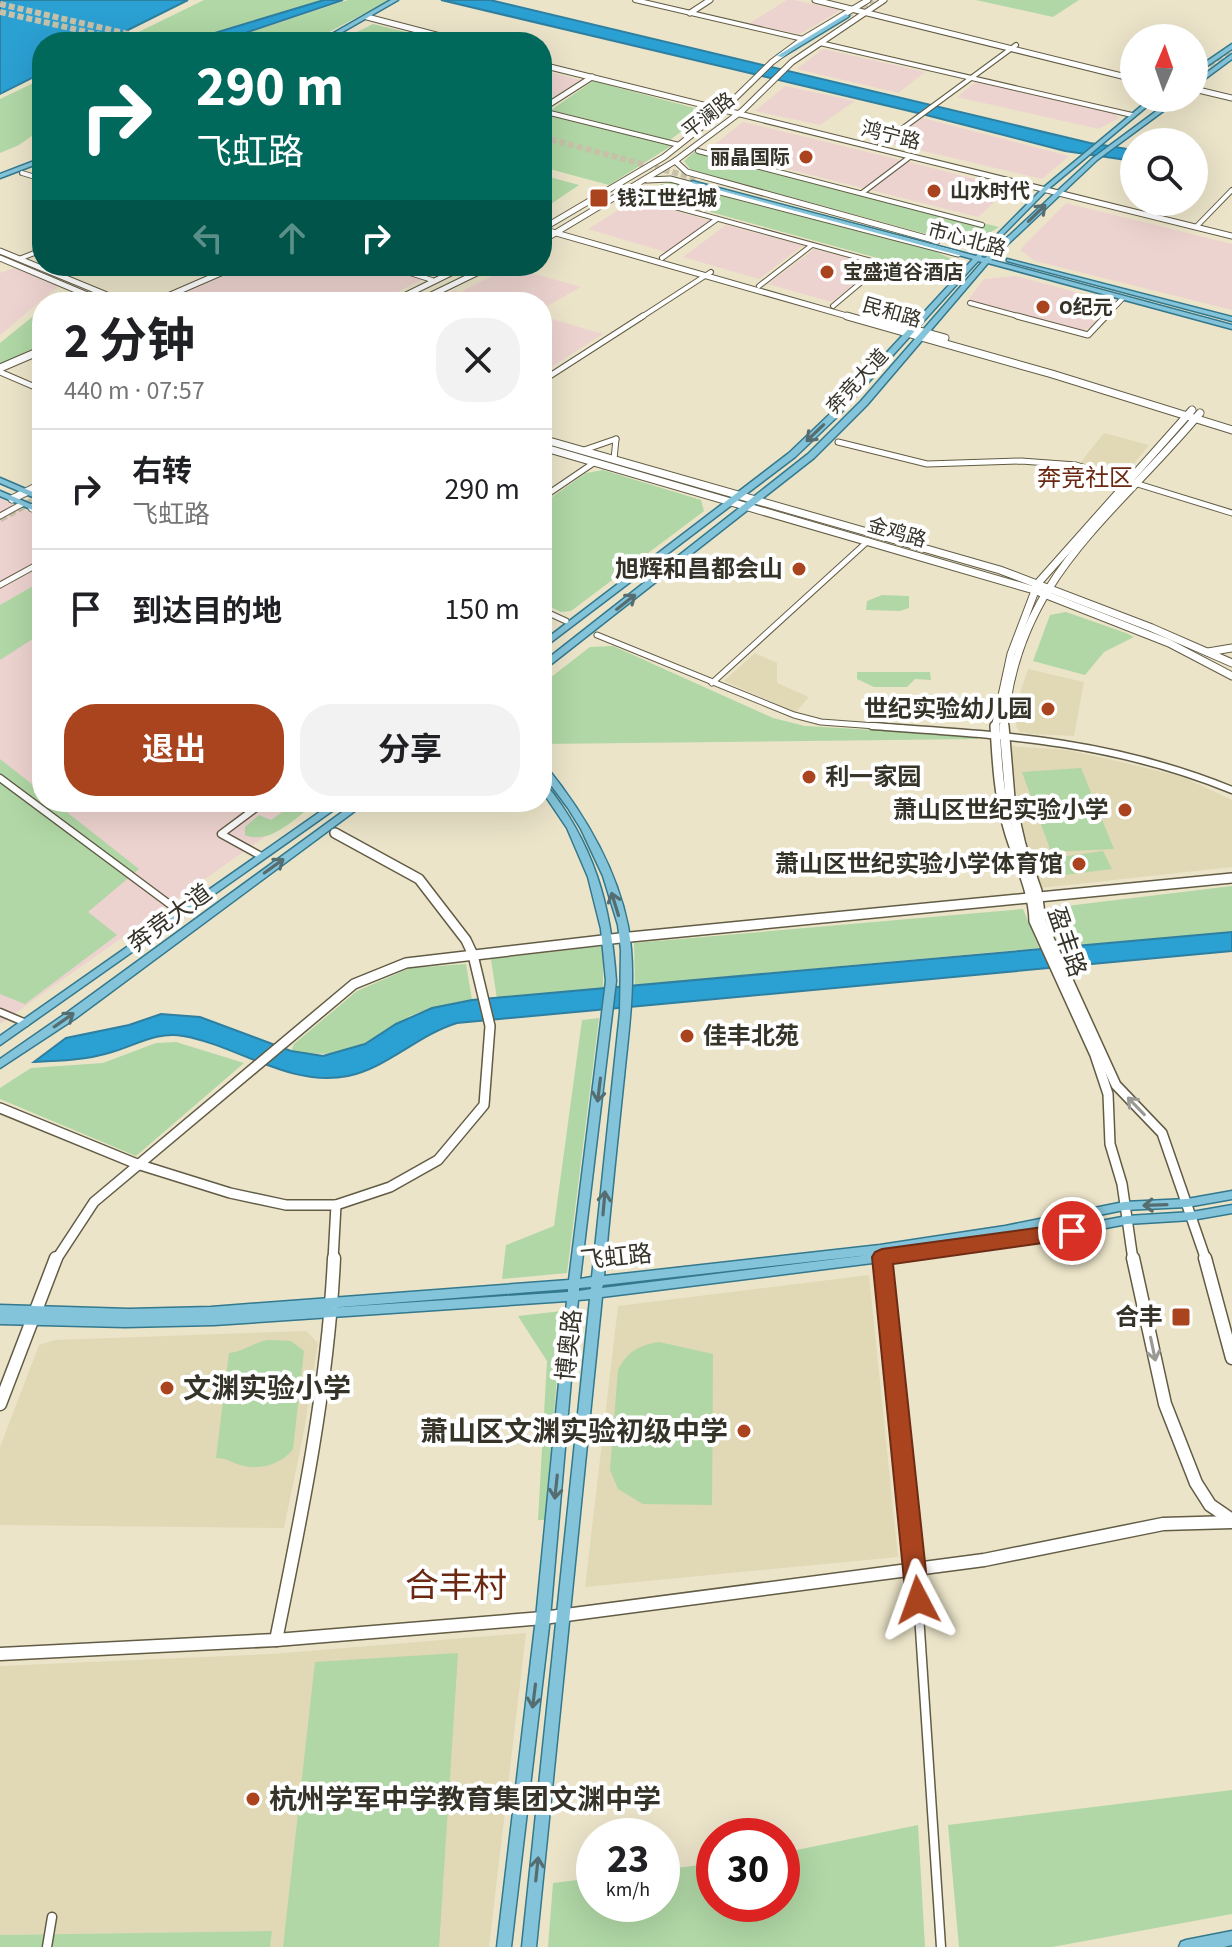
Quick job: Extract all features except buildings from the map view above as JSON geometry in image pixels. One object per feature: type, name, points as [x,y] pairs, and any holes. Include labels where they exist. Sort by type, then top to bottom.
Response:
[{"type":"main road","points":[[347,32],[395,0]]},
{"type":"main road","points":[[342,32],[405,0]]},
{"type":"main road","points":[[690,13],[710,0]]},
{"type":"main road","points":[[815,0],[870,9]]},
{"type":"main road","points":[[839,0],[1120,73]]},
{"type":"main road","name":"平澜路","points":[[552,222],[620,185],[679,145],[772,62],[803,39],[868,0]]},
{"type":"main road","name":"平澜路","points":[[552,236],[675,161],[741,112],[786,67],[884,0]]},
{"type":"main road","points":[[780,56],[846,16]]},
{"type":"main road","points":[[797,59],[799,54],[854,18]]},
{"type":"main road","points":[[367,20],[412,32]]},
{"type":"main road","points":[[367,20],[419,32]]},
{"type":"main road","points":[[1208,63],[1232,46]]},
{"type":"main road","points":[[1208,77],[1232,56]]},
{"type":"main road","name":"鸿宁路","points":[[552,66],[1232,234]]},
{"type":"main road","points":[[552,103],[593,76]]},
{"type":"main road","points":[[1208,93],[1232,101]]},
{"type":"main road","name":"鸿宁路","points":[[741,112],[1047,188]]},
{"type":"main road","name":"奔竞大道","points":[[552,638],[792,455],[834,415],[909,330],[1047,188],[1136,112]]},
{"type":"main road","points":[[1105,138],[1141,112]]},
{"type":"main road","points":[[1117,142],[1152,112]]},
{"type":"main road","name":"奔竞大道","points":[[552,659],[811,456],[864,403],[924,335],[984,256],[1095,159],[1159,112]]},
{"type":"main road","points":[[675,161],[687,172],[937,241]]},
{"type":"main road","points":[[0,178],[32,167]]},
{"type":"main road","points":[[0,178],[32,168]]},
{"type":"main road","points":[[647,180],[670,179],[927,248],[984,256]]},
{"type":"main road","name":"市心北路","points":[[1232,318],[984,256],[696,180],[937,241],[984,256],[1123,298],[1232,327]]},
{"type":"main road","name":"民和路","points":[[552,230],[909,330]]},
{"type":"main road","name":"民和路","points":[[560,232],[833,306],[1232,427]]},
{"type":"main road","points":[[0,251],[32,268]]},
{"type":"main road","points":[[0,258],[32,267]]},
{"type":"main road","points":[[0,268],[16,261]]},
{"type":"main road","points":[[48,276],[83,292]]},
{"type":"main road","points":[[56,276],[98,292]]},
{"type":"main road","points":[[177,292],[214,276]]},
{"type":"main road","points":[[410,292],[441,276]]},
{"type":"main road","points":[[438,292],[470,276]]},
{"type":"main road","points":[[0,370],[32,355]]},
{"type":"main road","name":"盈丰路","points":[[1194,414],[1041,589],[1011,654],[1001,689],[1000,790],[1008,830],[1037,898],[1041,921],[1116,1085],[1162,1133],[1192,1216],[1231,1352]]},
{"type":"main road","name":"金鸡路","points":[[552,442],[868,541],[1041,589]]},
{"type":"main road","name":"金鸡路","points":[[552,450],[736,499]]},
{"type":"main road","points":[[0,480],[32,495]]},
{"type":"main road","points":[[17,500],[32,490]]},
{"type":"main road","points":[[0,491],[32,508]]},
{"type":"main road","name":"金鸡路","points":[[752,504],[1041,589],[1201,654],[1230,661]]},
{"type":"main road","points":[[1201,654],[1232,648]]},
{"type":"main road","name":"金鸡路","points":[[1201,654],[1212,665],[1232,676]]},
{"type":"main road","points":[[1212,665],[1230,661]]},
{"type":"main road","name":"博奥路","points":[[529,1947],[625,1012],[624,937],[599,858],[580,817],[552,780]]},
{"type":"main road","name":"博奥路","points":[[504,1947],[543,1618],[574,1290],[611,981],[609,939],[588,863],[565,817],[552,799]]},
{"type":"main road","name":"奔竞大道","points":[[0,1041],[325,812]]},
{"type":"main road","name":"奔竞大道","points":[[0,1064],[72,1015],[348,812]]},
{"type":"main road","points":[[0,1108],[137,1164],[230,1193],[286,1205],[336,1205],[390,1187],[438,1160],[484,1105],[490,1026],[473,955],[466,940],[419,879],[335,833]]},
{"type":"main road","points":[[0,1404],[57,1256],[94,1202],[354,984],[406,963],[624,937],[1232,878]]},
{"type":"main road","name":"盈丰路","points":[[1037,898],[1034,921],[1095,1055],[1108,1094],[1110,1144],[1122,1184],[1165,1404],[1196,1483],[1210,1505],[1232,1521]]},
{"type":"main road","name":"飞虹路","points":[[0,1319],[34,1316],[214,1320],[574,1290],[896,1247],[1005,1230],[1124,1206],[1187,1203],[1232,1195]]},
{"type":"main road","points":[[276,1640],[314,1451],[331,1308],[336,1205]]},
{"type":"main road","name":"飞虹路","points":[[597,1287],[1016,1241],[1127,1220],[1192,1216],[1232,1209]]},
{"type":"main road","name":"飞虹路","points":[[0,1310],[34,1316]]},
{"type":"main road","points":[[0,1654],[276,1640],[543,1618],[984,1560],[1163,1524],[1232,1521]]},
{"type":"main road","points":[[1186,1947],[1232,1938]]},
{"type":"street","points":[[635,0],[803,39]]},
{"type":"street","points":[[820,43],[1132,115]]},
{"type":"street","points":[[880,145],[902,125],[1014,46]]},
{"type":"street","points":[[552,113],[679,145]]},
{"type":"street","points":[[698,151],[982,225]]},
{"type":"street","points":[[862,193],[911,156]]},
{"type":"street","points":[[22,173],[32,176]]},
{"type":"street","points":[[1197,225],[1232,190]]},
{"type":"street","points":[[624,193],[944,281]]},
{"type":"street","points":[[662,258],[717,219]]},
{"type":"street","points":[[759,286],[812,245]]},
{"type":"street","points":[[16,261],[32,254]]},
{"type":"street","points":[[833,306],[883,264]]},
{"type":"street","points":[[552,375],[707,274]]},
{"type":"street","points":[[419,276],[432,280]]},
{"type":"street","points":[[970,303],[1088,335],[1123,298]]},
{"type":"street","points":[[0,370],[32,385]]},
{"type":"street","points":[[584,450],[616,439],[614,459]]},
{"type":"street","points":[[838,442],[927,464],[1057,461],[1232,513]]},
{"type":"street","points":[[552,491],[595,462]]},
{"type":"street","points":[[0,516],[17,500]]},
{"type":"street","points":[[712,683],[868,541]]},
{"type":"street","points":[[0,585],[32,567]]},
{"type":"street","points":[[552,615],[566,621]]},
{"type":"street","points":[[597,635],[794,715],[821,722],[999,734],[1063,742],[1137,757],[1232,790]]},
{"type":"street","points":[[0,778],[32,802]]},
{"type":"street","points":[[46,812],[180,912]]},
{"type":"street","points":[[251,812],[221,834],[261,856]]},
{"type":"street","points":[[0,1012],[26,1023]]},
{"type":"street","points":[[882,1257],[916,1569],[941,1947]]},
{"type":"street","points":[[47,1947],[52,1917]]},
{"type":"shaded area","points":[[787,0],[841,10],[800,34],[748,24]]},
{"type":"shaded area","points":[[823,49],[925,72],[898,93],[797,69]]},
{"type":"shaded area","points":[[552,73],[581,80],[552,100]]},
{"type":"shaded area","points":[[976,82],[1114,113],[1119,118],[1099,129],[957,97]]},
{"type":"shaded area","points":[[785,86],[855,101],[820,125],[755,111]]},
{"type":"shaded area","points":[[919,117],[1069,156],[1042,179],[889,143]]},
{"type":"shaded area","points":[[743,122],[1010,188],[978,217],[709,149]]},
{"type":"shaded area","points":[[635,200],[715,222],[672,254],[588,229]]},
{"type":"shaded area","points":[[1066,203],[1232,244],[1232,310],[1035,261],[1020,250]]},
{"type":"shaded area","points":[[726,225],[804,245],[759,279],[683,257]]},
{"type":"shaded area","points":[[814,249],[878,265],[832,302],[768,284]]},
{"type":"shaded area","points":[[14,268],[60,285],[52,292],[32,292],[32,308],[0,335],[0,273]]},
{"type":"shaded area","points":[[224,276],[430,276],[397,292],[187,292]]},
{"type":"shaded area","points":[[492,276],[542,276],[581,287],[552,303],[552,292],[462,291]]},
{"type":"shaded area","points":[[1016,276],[1116,303],[1092,327],[1081,331],[968,300],[984,279]]},
{"type":"shaded area","points":[[552,319],[603,334],[552,367]]},
{"type":"shaded area","points":[[1104,433],[1149,445],[1126,473],[1118,475],[1080,463]]},
{"type":"shaded area","points":[[0,498],[32,513],[32,812],[300,812],[0,1024]]},
{"type":"shaded area","points":[[755,653],[777,663],[777,683],[809,697],[796,712],[724,681]]},
{"type":"shaded area","name":"世纪实验幼儿园","points":[[1028,669],[1084,682],[1074,736],[1020,732],[1016,726],[1020,693]]},
{"type":"shaded area","name":"萧山区世纪实验小学","points":[[1010,746],[1067,750],[1183,777],[1232,800],[1232,867],[1041,888],[1020,820]]},
{"type":"shaded area","name":"萧山区文渊实验初级中学","points":[[869,1275],[898,1557],[585,1587],[618,1306]]},
{"type":"shaded area","name":"文渊实验小学","points":[[306,1331],[318,1343],[284,1528],[0,1525],[0,1447],[39,1345],[55,1340]]},
{"type":"shaded area","name":"杭州学军中学教育集团文渊中学","points":[[526,1633],[489,1947],[270,1947],[272,1931],[0,1935],[0,1666],[272,1654]]},
{"type":"green space","points":[[204,0],[329,0],[229,32],[138,32]]},
{"type":"green space","points":[[348,0],[390,0],[329,32],[251,32]]},
{"type":"green space","points":[[976,0],[1079,0],[1053,17]]},
{"type":"green space","points":[[373,24],[406,32],[357,32]]},
{"type":"green space","points":[[593,81],[702,110],[704,114],[670,140],[552,109]]},
{"type":"green space","points":[[32,84],[32,136],[0,153],[0,99]]},
{"type":"green space","points":[[552,116],[671,146],[609,185],[552,170]]},
{"type":"green space","points":[[694,152],[999,227],[976,241],[941,238],[691,170],[684,161]]},
{"type":"green space","points":[[552,178],[579,185],[552,203]]},
{"type":"green space","points":[[672,183],[934,251],[952,259],[955,264],[943,276],[645,194],[661,184]]},
{"type":"green space","points":[[32,317],[32,350],[0,364],[0,343]]},
{"type":"green space","points":[[603,470],[701,500],[704,511],[571,611],[561,612],[552,608],[552,497],[586,473]]},
{"type":"green space","points":[[32,587],[32,639],[0,660],[0,605]]},
{"type":"green space","points":[[882,595],[909,596],[909,608],[900,611],[866,610],[867,601]]},
{"type":"green space","points":[[1066,612],[1134,637],[1104,652],[1085,675],[1033,661],[1050,615]]},
{"type":"green space","points":[[613,646],[773,718],[805,726],[977,736],[978,739],[552,744],[552,676],[590,647]]},
{"type":"green space","points":[[857,672],[930,672],[931,680],[915,679],[907,687],[874,687],[857,679]]},
{"type":"green space","points":[[0,759],[32,784],[32,812],[67,812],[139,869],[88,912],[117,935],[25,1004],[0,994]]},
{"type":"green space","points":[[1081,768],[1114,849],[1051,852],[1022,772]]},
{"type":"green space","points":[[283,812],[304,812],[274,833],[255,837],[245,835],[245,827],[259,815],[271,820]]},
{"type":"green space","name":"萧山区世纪实验小学体育馆","points":[[1103,851],[1112,869],[1056,876],[1046,859]]},
{"type":"green space","points":[[1232,886],[1232,932],[1068,946],[1050,908]]},
{"type":"green space","points":[[1023,909],[1039,948],[635,985],[634,943]]},
{"type":"green space","points":[[603,946],[603,988],[497,999],[491,959]]},
{"type":"green space","points":[[466,964],[472,1000],[412,1015],[359,1047],[326,1054],[291,1051],[294,1044],[357,991],[410,968]]},
{"type":"green space","points":[[599,1018],[567,1273],[502,1279],[506,1245],[554,1226],[582,1020]]},
{"type":"green space","points":[[176,1042],[244,1063],[136,1156],[0,1099],[0,1088],[31,1068],[103,1063],[156,1043]]},
{"type":"green space","points":[[562,1311],[546,1520],[538,1520],[547,1361],[518,1316]]},
{"type":"green space","points":[[268,1340],[291,1341],[304,1351],[293,1449],[283,1459],[262,1467],[247,1467],[216,1458],[229,1353]]},
{"type":"green space","points":[[659,1342],[713,1354],[712,1505],[643,1504],[618,1489],[610,1470],[618,1370],[634,1350]]},
{"type":"green space","points":[[458,1653],[439,1947],[283,1947],[315,1662]]},
{"type":"green space","points":[[1232,1790],[1232,1914],[1052,1947],[959,1947],[948,1825]]},
{"type":"green space","points":[[918,1825],[925,1947],[548,1947],[553,1883],[576,1880],[576,1922],[680,1922],[680,1868],[696,1865],[696,1922],[800,1922],[800,1849]]},
{"type":"green space","points":[[272,1931],[270,1947],[0,1947],[0,1935]]},
{"type":"water","points":[[0,0],[188,0],[124,32],[32,32],[32,78],[0,94]]},
{"type":"water","points":[[324,0],[343,0],[248,32],[218,32]]},
{"type":"water","points":[[441,0],[490,0],[1120,148],[1120,159],[1065,151]]},
{"type":"water","points":[[1232,932],[1232,951],[457,1023],[429,1035],[376,1066],[348,1076],[305,1076],[203,1041],[174,1035],[156,1037],[93,1057],[34,1062],[66,1038],[129,1025],[161,1014],[200,1017],[291,1051],[323,1056],[365,1044],[396,1024],[432,1008],[472,1000]]},
{"type":"tunnel","points":[[846,16],[873,0]]},
{"type":"tunnel","points":[[0,4],[120,32]]},
{"type":"tunnel","points":[[0,12],[87,32]]},
{"type":"tunnel","points":[[1208,65],[1232,49]]},
{"type":"tunnel","points":[[552,140],[698,179]]},
{"type":"tunnel","points":[[0,519],[32,501]]},
{"type":"place","name":"丽晶国际","points":[[806,157]]},
{"type":"place","name":"山水时代","points":[[934,191]]},
{"type":"place","name":"钱江世纪城","points":[[599,198]]},
{"type":"place","name":"宝盛道谷酒店","points":[[827,272]]},
{"type":"place","name":"O纪元","points":[[1043,307]]},
{"type":"place","name":"旭辉和昌都会山","points":[[799,569]]},
{"type":"place","name":"世纪实验幼儿园","points":[[1048,709]]},
{"type":"place","name":"利一家园","points":[[809,777]]},
{"type":"place","name":"萧山区世纪实验小学","points":[[1125,810]]},
{"type":"place","name":"萧山区世纪实验小学体育馆","points":[[1079,864]]},
{"type":"place","name":"佳丰北苑","points":[[687,1036]]},
{"type":"place","name":"合丰","points":[[1181,1317]]},
{"type":"place","name":"文渊实验小学","points":[[167,1388]]},
{"type":"place","name":"萧山区文渊实验初级中学","points":[[744,1431]]},
{"type":"place","name":"杭州学军中学教育集团文渊中学","points":[[253,1799]]},
{"type":"district","name":"奔竞社区","points":[[1085,478]]},
{"type":"district","name":"合丰村","points":[[456,1585]]},
{"type":"route","points":[[918,1600],[882,1257],[1072,1231]]}]
